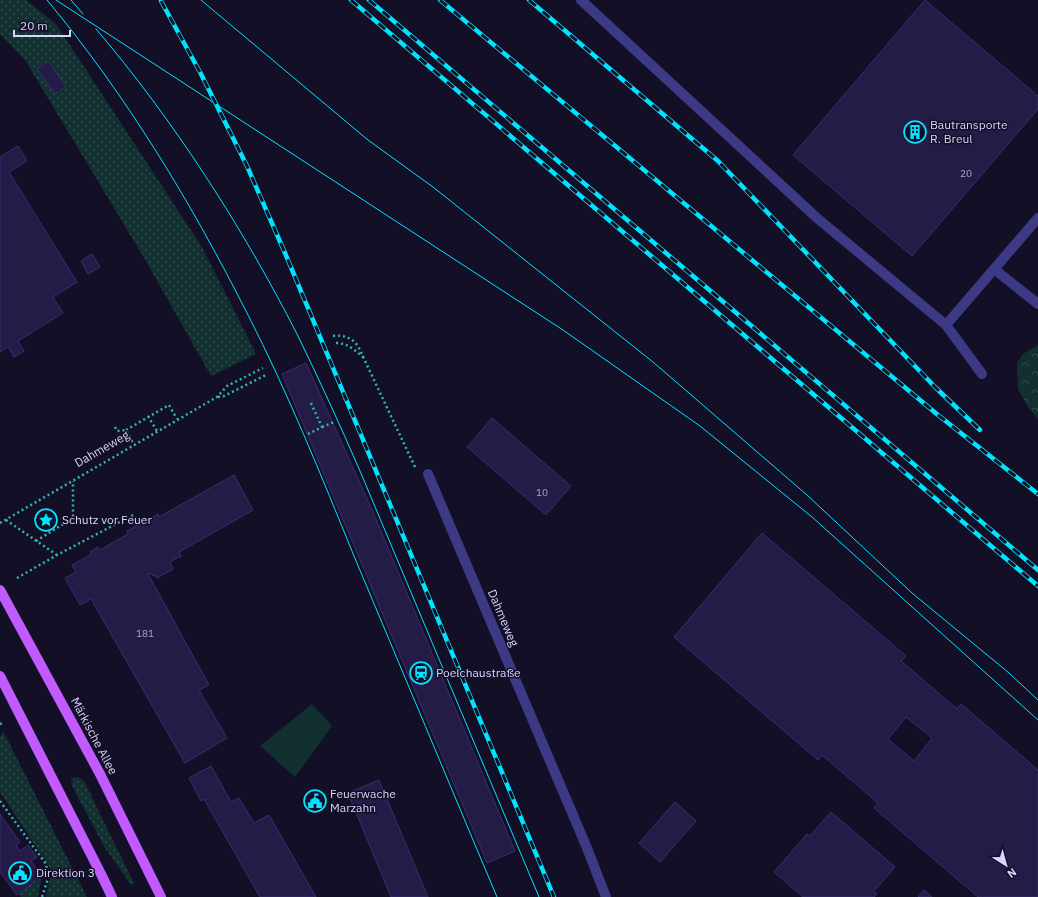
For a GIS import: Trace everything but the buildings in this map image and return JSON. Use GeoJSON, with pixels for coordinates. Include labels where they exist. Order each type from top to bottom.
{"type":"FeatureCollection","features":[{"type":"Feature","properties":{"kind":"main road","name":"Märkische Allee"},"geometry":{"type":"LineString","coordinates":[[0,590],[100,774],[161,897]]}},
{"type":"Feature","properties":{"kind":"main road"},"geometry":{"type":"LineString","coordinates":[[0,676],[112,897]]}},
{"type":"Feature","properties":{"kind":"lane"},"geometry":{"type":"LineString","coordinates":[[581,0],[817,218],[946,325],[982,374]]}},
{"type":"Feature","properties":{"kind":"lane"},"geometry":{"type":"LineString","coordinates":[[946,325],[1038,218]]}},
{"type":"Feature","properties":{"kind":"lane"},"geometry":{"type":"LineString","coordinates":[[994,269],[1038,304]]}},
{"type":"Feature","properties":{"kind":"lane","name":"Dahmeweg"},"geometry":{"type":"LineString","coordinates":[[428,474],[587,848],[606,897]]}},
{"type":"Feature","properties":{"kind":"path"},"geometry":{"type":"LineString","coordinates":[[333,336],[342,335],[351,338],[358,346],[365,358],[415,467],[428,474]]}},
{"type":"Feature","properties":{"kind":"path"},"geometry":{"type":"LineString","coordinates":[[336,343],[343,343],[350,346],[365,358]]}},
{"type":"Feature","properties":{"kind":"path","name":"Dahmeweg"},"geometry":{"type":"LineString","coordinates":[[0,523],[217,397],[227,386],[263,368]]}},
{"type":"Feature","properties":{"kind":"path","name":"Dahmeweg"},"geometry":{"type":"LineString","coordinates":[[217,397],[224,396],[266,375]]}},
{"type":"Feature","properties":{"kind":"path"},"geometry":{"type":"LineString","coordinates":[[310,401],[322,427]]}},
{"type":"Feature","properties":{"kind":"path"},"geometry":{"type":"LineString","coordinates":[[115,427],[118,432],[126,430],[169,405],[177,419]]}},
{"type":"Feature","properties":{"kind":"path"},"geometry":{"type":"LineString","coordinates":[[148,416],[157,431]]}},
{"type":"Feature","properties":{"kind":"path"},"geometry":{"type":"LineString","coordinates":[[308,434],[334,422]]}},
{"type":"Feature","properties":{"kind":"path"},"geometry":{"type":"LineString","coordinates":[[126,430],[134,445]]}},
{"type":"Feature","properties":{"kind":"path"},"geometry":{"type":"LineString","coordinates":[[36,541],[73,518],[73,480]]}},
{"type":"Feature","properties":{"kind":"path"},"geometry":{"type":"LineString","coordinates":[[17,578],[135,514]]}},
{"type":"Feature","properties":{"kind":"path"},"geometry":{"type":"LineString","coordinates":[[6,520],[57,555]]}},
{"type":"Feature","properties":{"kind":"path"},"geometry":{"type":"LineString","coordinates":[[0,801],[46,864],[48,879],[42,897]]}},
{"type":"Feature","properties":{"kind":"green space"},"geometry":{"type":"Polygon","coordinates":[[[0,0],[26,0],[56,24],[202,247],[256,354],[211,376],[147,263],[25,60],[0,34],[0,0]]]}},
{"type":"Feature","properties":{"kind":"green space"},"geometry":{"type":"Polygon","coordinates":[[[1038,345],[1038,419],[1028,407],[1018,389],[1017,363],[1023,354],[1038,345]]]}},
{"type":"Feature","properties":{"kind":"green space"},"geometry":{"type":"Polygon","coordinates":[[[312,704],[332,726],[295,777],[260,746],[312,704]]]}},
{"type":"Feature","properties":{"kind":"green space"},"geometry":{"type":"Polygon","coordinates":[[[3,731],[87,897],[46,897],[52,871],[0,792],[0,737],[3,731]]]}},
{"type":"Feature","properties":{"kind":"green space"},"geometry":{"type":"Polygon","coordinates":[[[78,777],[84,781],[134,883],[131,885],[105,848],[72,786],[71,779],[78,777]]]}},
{"type":"Feature","properties":{"kind":"green space"},"geometry":{"type":"Polygon","coordinates":[[[42,876],[38,897],[21,897],[19,894],[42,876]]]}},
{"type":"Feature","properties":{"kind":"tram line"},"geometry":{"type":"LineString","coordinates":[[47,0],[104,74],[156,152],[204,232],[263,344],[304,434],[497,897]]}},
{"type":"Feature","properties":{"kind":"tram line"},"geometry":{"type":"LineString","coordinates":[[56,0],[563,330],[700,426],[812,517],[1038,720]]}},
{"type":"Feature","properties":{"kind":"tram line"},"geometry":{"type":"LineString","coordinates":[[71,0],[83,14]]}},
{"type":"Feature","properties":{"kind":"tram line"},"geometry":{"type":"LineString","coordinates":[[201,0],[368,140],[433,187],[653,362],[807,495],[912,593],[1009,673],[1038,700]]}},
{"type":"Feature","properties":{"kind":"tram line"},"geometry":{"type":"LineString","coordinates":[[96,29],[152,100],[205,176],[254,254],[297,334],[360,471],[539,897]]}},
{"type":"Feature","properties":{"kind":"railway"},"geometry":{"type":"LineString","coordinates":[[351,0],[1038,586]]}},
{"type":"Feature","properties":{"kind":"railway"},"geometry":{"type":"LineString","coordinates":[[369,0],[1038,570]]}},
{"type":"Feature","properties":{"kind":"railway"},"geometry":{"type":"LineString","coordinates":[[440,0],[938,415],[1038,494]]}},
{"type":"Feature","properties":{"kind":"railway"},"geometry":{"type":"LineString","coordinates":[[529,0],[718,161],[936,388],[980,430]]}},
{"type":"Feature","properties":{"kind":"railway"},"geometry":{"type":"LineString","coordinates":[[161,1],[201,74],[247,166],[285,253],[554,897]]}},
{"type":"Feature","properties":{"kind":"place","name":"Bautransporte R. Breul"},"geometry":{"type":"Point","coordinates":[915,132]}},
{"type":"Feature","properties":{"kind":"place","name":"Schutz vor Feuer"},"geometry":{"type":"Point","coordinates":[46,520]}},
{"type":"Feature","properties":{"kind":"place","name":"Poelchaustraße"},"geometry":{"type":"Point","coordinates":[421,673]}},
{"type":"Feature","properties":{"kind":"place","name":"Feuerwache Marzahn"},"geometry":{"type":"Point","coordinates":[315,801]}},
{"type":"Feature","properties":{"kind":"place","name":"Direktion 3"},"geometry":{"type":"Point","coordinates":[20,873]}}]}
